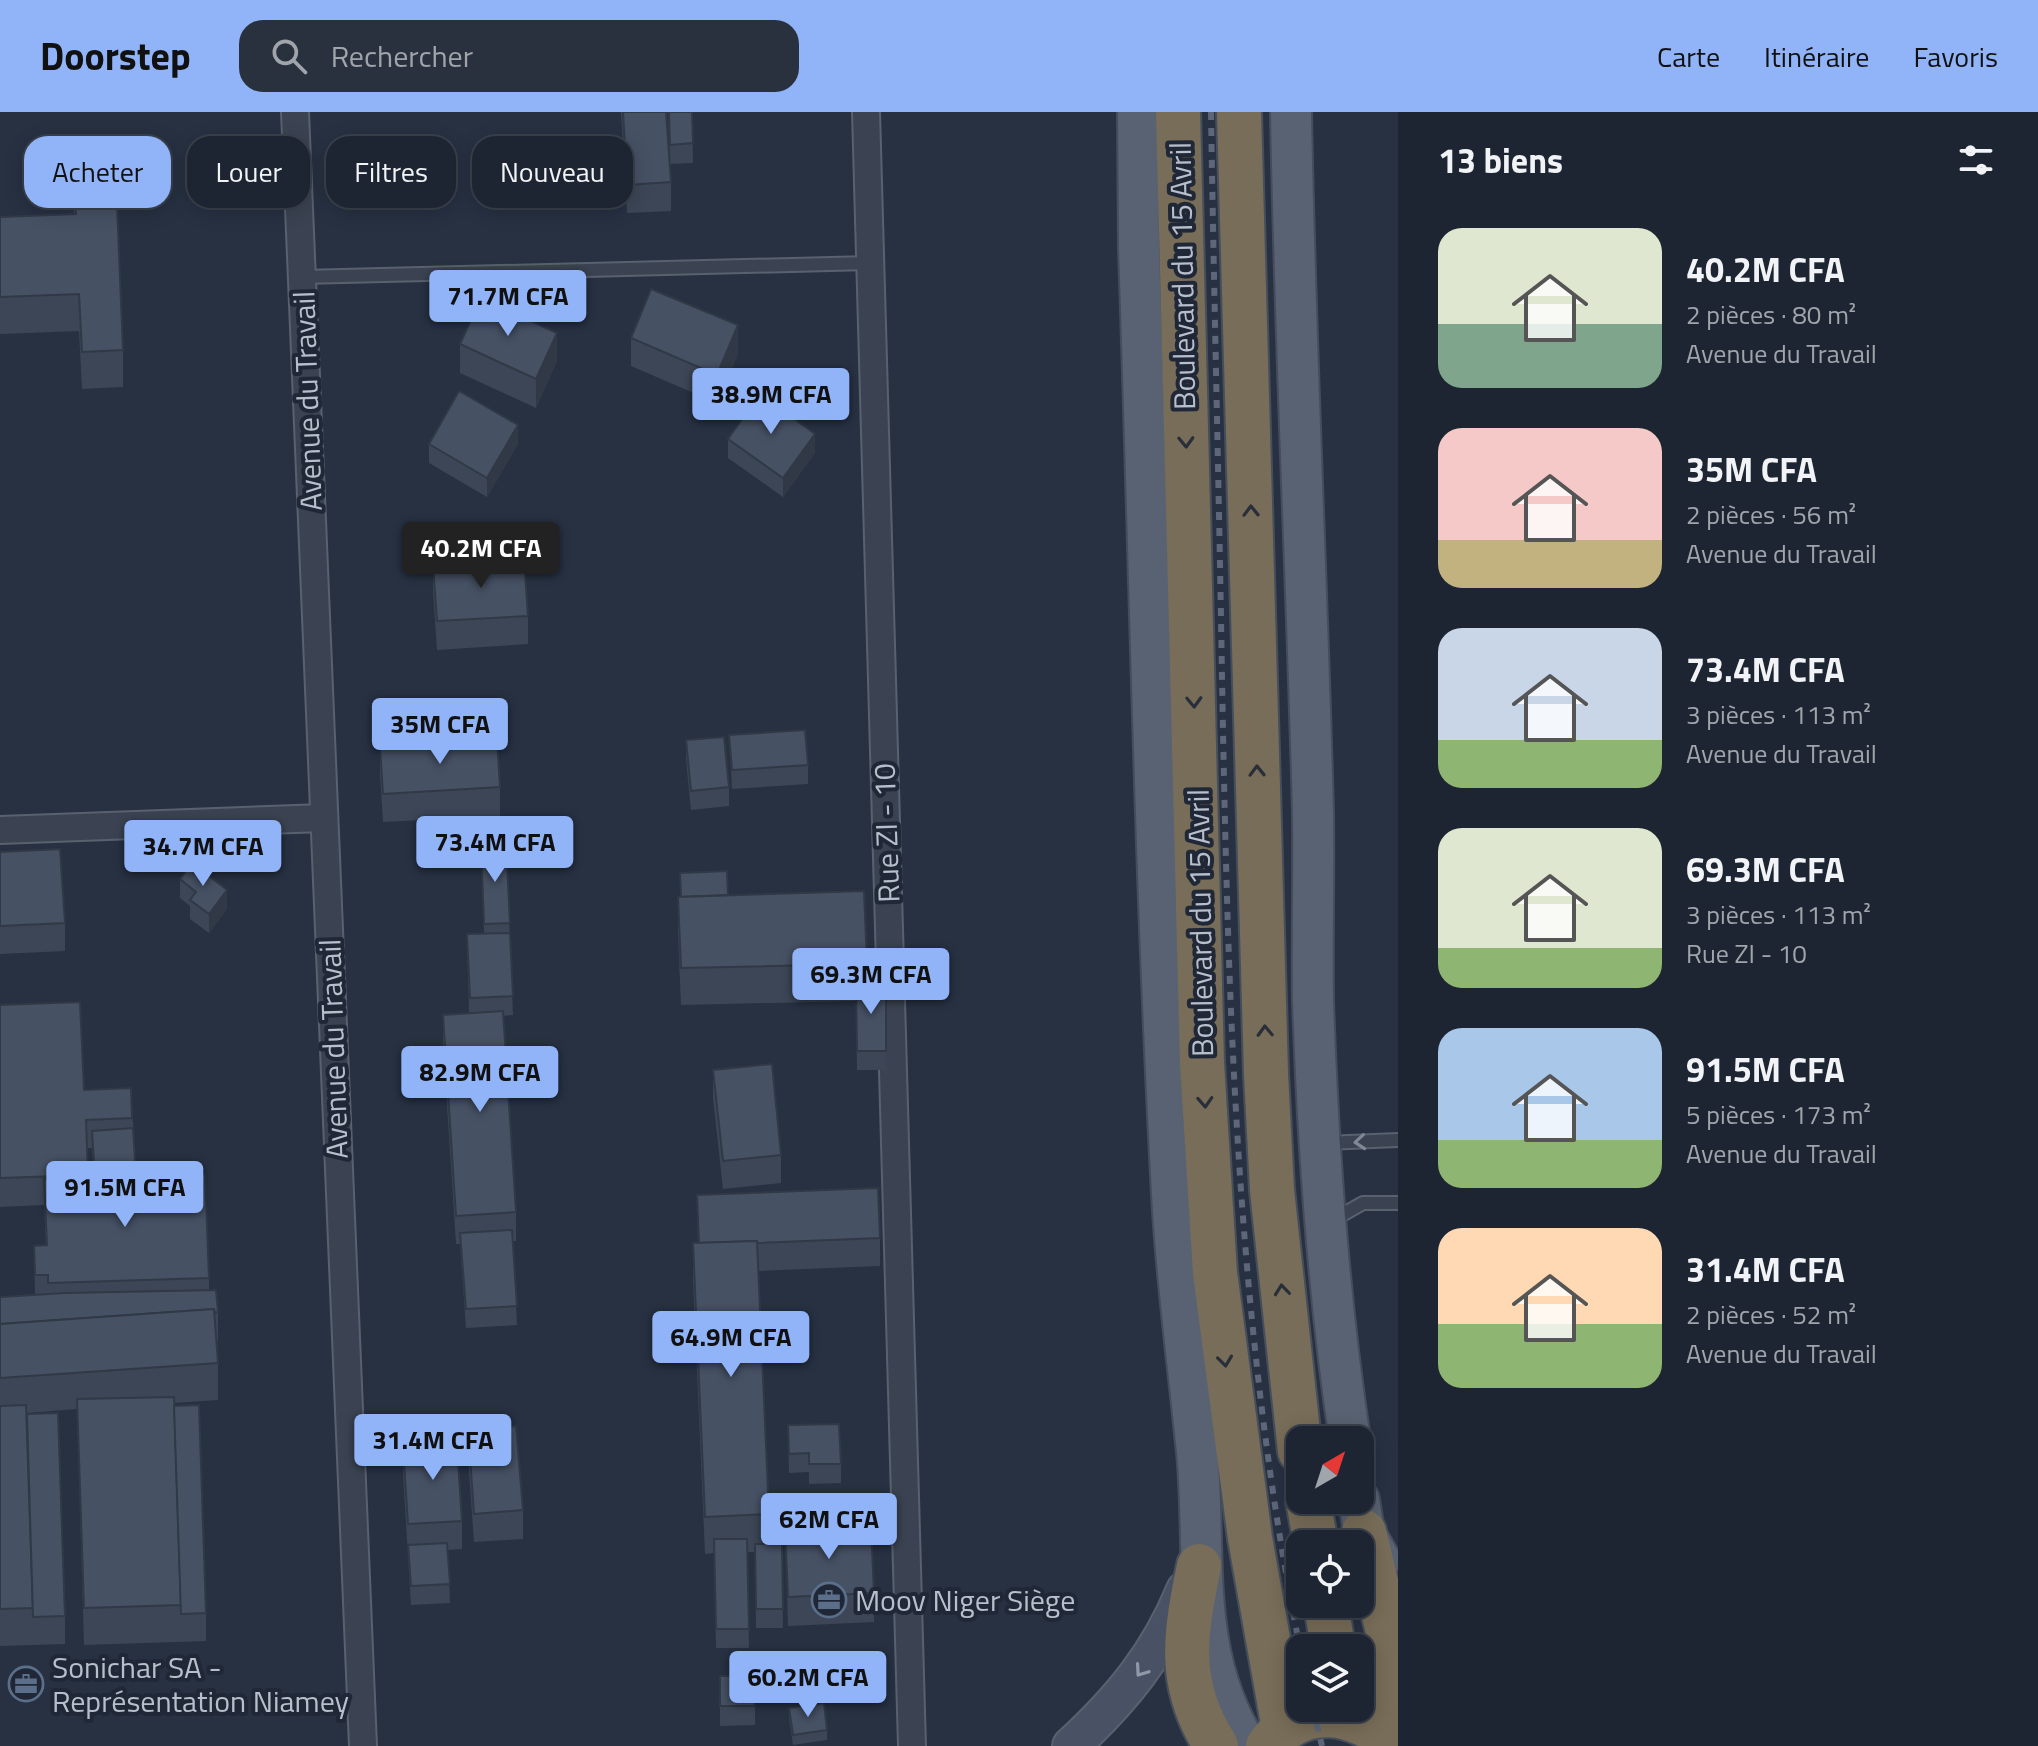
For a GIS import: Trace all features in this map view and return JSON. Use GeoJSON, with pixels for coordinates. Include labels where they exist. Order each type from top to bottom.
{"type":"FeatureCollection","features":[{"type":"Feature","properties":{"kind":"highway","name":"Boulevard du 15 Avril"},"geometry":{"type":"LineString","coordinates":[[1178,112],[1202,1063],[1215,1273],[1250,1538],[1266,1740]]}},
{"type":"Feature","properties":{"kind":"highway","name":"Boulevard du 15 Avril"},"geometry":{"type":"LineString","coordinates":[[1239,112],[1266,1074],[1272,1190],[1297,1426]]}},
{"type":"Feature","properties":{"kind":"highway"},"geometry":{"type":"LineString","coordinates":[[1266,1740],[1302,1720],[1364,1725],[1393,1691],[1395,1661],[1362,1516]]}},
{"type":"Feature","properties":{"kind":"highway"},"geometry":{"type":"LineString","coordinates":[[1200,1559],[1185,1650],[1189,1686],[1201,1722],[1216,1746]]}},
{"type":"Feature","properties":{"kind":"main road","name":"Boulevard du 15 Avril"},"geometry":{"type":"LineString","coordinates":[[1138,112],[1156,765],[1173,1214],[1200,1479],[1200,1559],[1207,1646],[1215,1678],[1234,1726],[1266,1740]]}},
{"type":"Feature","properties":{"kind":"main road"},"geometry":{"type":"LineString","coordinates":[[1291,112],[1295,342],[1313,816],[1313,1001],[1327,1224],[1339,1370],[1348,1426]]}},
{"type":"Feature","properties":{"kind":"main road"},"geometry":{"type":"LineString","coordinates":[[1362,1516],[1398,1592]]}},
{"type":"Feature","properties":{"kind":"street","name":"Avenue du Travail"},"geometry":{"type":"LineString","coordinates":[[295,112],[363,1746]]}},
{"type":"Feature","properties":{"kind":"street","name":"Rue ZI - 10"},"geometry":{"type":"LineString","coordinates":[[866,112],[912,1746]]}},
{"type":"Feature","properties":{"kind":"street"},"geometry":{"type":"LineString","coordinates":[[0,830],[323,818]]}},
{"type":"Feature","properties":{"kind":"street"},"geometry":{"type":"LineString","coordinates":[[1071,1746],[1140,1675],[1170,1626],[1200,1559]]}},
{"type":"Feature","properties":{"kind":"lane"},"geometry":{"type":"LineString","coordinates":[[302,277],[870,263]]}},
{"type":"Feature","properties":{"kind":"lane"},"geometry":{"type":"LineString","coordinates":[[1322,1143],[1398,1140]]}},
{"type":"Feature","properties":{"kind":"lane"},"geometry":{"type":"LineString","coordinates":[[1327,1224],[1363,1203],[1398,1203]]}},
{"type":"Feature","properties":{"kind":"building"},"geometry":{"type":"Polygon","coordinates":[[[623,112],[666,112],[671,182],[633,185],[633,136],[624,136],[623,112]]]}},
{"type":"Feature","properties":{"kind":"building"},"geometry":{"type":"Polygon","coordinates":[[[669,112],[692,112],[693,143],[670,145],[669,112]]]}},
{"type":"Feature","properties":{"kind":"building"},"geometry":{"type":"Polygon","coordinates":[[[76,208],[117,208],[123,350],[82,352],[79,294],[0,297],[0,217],[76,214],[76,208]]]}},
{"type":"Feature","properties":{"kind":"building"},"geometry":{"type":"Polygon","coordinates":[[[651,289],[738,325],[717,375],[631,338],[651,289]]]}},
{"type":"Feature","properties":{"kind":"building"},"geometry":{"type":"Polygon","coordinates":[[[481,298],[557,333],[536,379],[460,344],[481,298]]]}},
{"type":"Feature","properties":{"kind":"building"},"geometry":{"type":"Polygon","coordinates":[[[459,391],[518,425],[487,478],[429,444],[459,391]]]}},
{"type":"Feature","properties":{"kind":"building"},"geometry":{"type":"Polygon","coordinates":[[[760,394],[815,434],[783,478],[728,439],[760,394]]]}},
{"type":"Feature","properties":{"kind":"building"},"geometry":{"type":"Polygon","coordinates":[[[524,558],[528,616],[437,621],[433,564],[524,558]]]}},
{"type":"Feature","properties":{"kind":"building"},"geometry":{"type":"Polygon","coordinates":[[[805,730],[808,765],[732,770],[729,735],[805,730]]]}},
{"type":"Feature","properties":{"kind":"building"},"geometry":{"type":"Polygon","coordinates":[[[724,737],[729,787],[691,791],[686,740],[724,737]]]}},
{"type":"Feature","properties":{"kind":"building"},"geometry":{"type":"Polygon","coordinates":[[[497,739],[500,787],[383,794],[380,746],[497,739]]]}},
{"type":"Feature","properties":{"kind":"building"},"geometry":{"type":"Polygon","coordinates":[[[506,844],[510,923],[484,924],[481,845],[506,844]]]}},
{"type":"Feature","properties":{"kind":"building"},"geometry":{"type":"Polygon","coordinates":[[[60,849],[65,923],[0,926],[0,852],[60,849]]]}},
{"type":"Feature","properties":{"kind":"building"},"geometry":{"type":"Polygon","coordinates":[[[192,863],[227,890],[209,914],[190,900],[196,892],[180,879],[192,863]]]}},
{"type":"Feature","properties":{"kind":"building"},"geometry":{"type":"Polygon","coordinates":[[[727,871],[728,895],[681,897],[680,873],[727,871]]]}},
{"type":"Feature","properties":{"kind":"building"},"geometry":{"type":"Polygon","coordinates":[[[864,891],[867,964],[681,968],[678,897],[864,891]]]}},
{"type":"Feature","properties":{"kind":"building"},"geometry":{"type":"Polygon","coordinates":[[[510,933],[513,996],[470,998],[467,934],[510,933]]]}},
{"type":"Feature","properties":{"kind":"building"},"geometry":{"type":"Polygon","coordinates":[[[856,981],[886,981],[886,1051],[857,1051],[856,981]]]}},
{"type":"Feature","properties":{"kind":"building"},"geometry":{"type":"Polygon","coordinates":[[[80,1002],[84,1090],[131,1088],[132,1118],[86,1120],[88,1175],[0,1178],[0,1005],[80,1002]]]}},
{"type":"Feature","properties":{"kind":"building"},"geometry":{"type":"Polygon","coordinates":[[[503,1011],[516,1212],[456,1216],[443,1015],[503,1011]]]}},
{"type":"Feature","properties":{"kind":"building"},"geometry":{"type":"Polygon","coordinates":[[[772,1064],[781,1155],[723,1161],[713,1070],[772,1064]]]}},
{"type":"Feature","properties":{"kind":"building"},"geometry":{"type":"Polygon","coordinates":[[[133,1128],[136,1176],[95,1178],[92,1131],[133,1128]]]}},
{"type":"Feature","properties":{"kind":"building"},"geometry":{"type":"Polygon","coordinates":[[[205,1174],[209,1278],[48,1283],[48,1275],[35,1275],[34,1246],[47,1245],[44,1179],[205,1174]]]}},
{"type":"Feature","properties":{"kind":"building"},"geometry":{"type":"Polygon","coordinates":[[[878,1188],[880,1238],[699,1243],[697,1195],[878,1188]]]}},
{"type":"Feature","properties":{"kind":"building"},"geometry":{"type":"Polygon","coordinates":[[[512,1230],[517,1306],[466,1309],[460,1233],[512,1230]]]}},
{"type":"Feature","properties":{"kind":"building"},"geometry":{"type":"Polygon","coordinates":[[[757,1241],[769,1514],[705,1517],[693,1243],[757,1241]]]}},
{"type":"Feature","properties":{"kind":"building"},"geometry":{"type":"Polygon","coordinates":[[[216,1290],[218,1312],[215,1313],[214,1309],[0,1324],[0,1297],[216,1290]]]}},
{"type":"Feature","properties":{"kind":"building"},"geometry":{"type":"Polygon","coordinates":[[[214,1309],[218,1363],[0,1378],[0,1324],[214,1309]]]}},
{"type":"Feature","properties":{"kind":"building"},"geometry":{"type":"Polygon","coordinates":[[[174,1397],[181,1605],[84,1608],[77,1399],[174,1397]]]}},
{"type":"Feature","properties":{"kind":"building"},"geometry":{"type":"Polygon","coordinates":[[[26,1405],[33,1608],[0,1609],[0,1406],[26,1405]]]}},
{"type":"Feature","properties":{"kind":"building"},"geometry":{"type":"Polygon","coordinates":[[[199,1405],[206,1613],[181,1614],[174,1406],[199,1405]]]}},
{"type":"Feature","properties":{"kind":"building"},"geometry":{"type":"Polygon","coordinates":[[[58,1413],[65,1616],[33,1617],[27,1414],[58,1413]]]}},
{"type":"Feature","properties":{"kind":"building"},"geometry":{"type":"Polygon","coordinates":[[[839,1424],[841,1464],[809,1464],[809,1453],[789,1454],[788,1425],[839,1424]]]}},
{"type":"Feature","properties":{"kind":"building"},"geometry":{"type":"Polygon","coordinates":[[[516,1426],[523,1510],[474,1514],[468,1429],[516,1426]]]}},
{"type":"Feature","properties":{"kind":"building"},"geometry":{"type":"Polygon","coordinates":[[[456,1431],[462,1521],[408,1524],[403,1446],[445,1444],[444,1432],[456,1431]]]}},
{"type":"Feature","properties":{"kind":"building"},"geometry":{"type":"Polygon","coordinates":[[[871,1526],[874,1593],[788,1597],[785,1529],[871,1526]]]}},
{"type":"Feature","properties":{"kind":"building"},"geometry":{"type":"Polygon","coordinates":[[[714,1539],[747,1539],[749,1629],[716,1629],[714,1539]]]}},
{"type":"Feature","properties":{"kind":"building"},"geometry":{"type":"Polygon","coordinates":[[[447,1543],[450,1584],[411,1586],[408,1545],[447,1543]]]}},
{"type":"Feature","properties":{"kind":"building"},"geometry":{"type":"Polygon","coordinates":[[[755,1544],[782,1544],[783,1609],[756,1609],[755,1544]]]}},
{"type":"Feature","properties":{"kind":"building"},"geometry":{"type":"Polygon","coordinates":[[[720,1676],[755,1676],[755,1706],[720,1706],[720,1676]]]}},
{"type":"Feature","properties":{"kind":"building"},"geometry":{"type":"Polygon","coordinates":[[[824,1703],[827,1730],[793,1735],[789,1708],[824,1703]]]}},
{"type":"Feature","properties":{"kind":"railway"},"geometry":{"type":"LineString","coordinates":[[1211,112],[1224,799],[1232,1043],[1239,1165],[1262,1407],[1298,1634]]}},
{"type":"Feature","properties":{"kind":"railway"},"geometry":{"type":"LineString","coordinates":[[1316,1722],[1322,1746]]}},
{"type":"Feature","properties":{"kind":"place","name":"Moov Niger Siège"},"geometry":{"type":"Point","coordinates":[829,1600]}},
{"type":"Feature","properties":{"kind":"place","name":"Sonichar SA - Représentation Niamey"},"geometry":{"type":"Point","coordinates":[26,1684]}}]}
